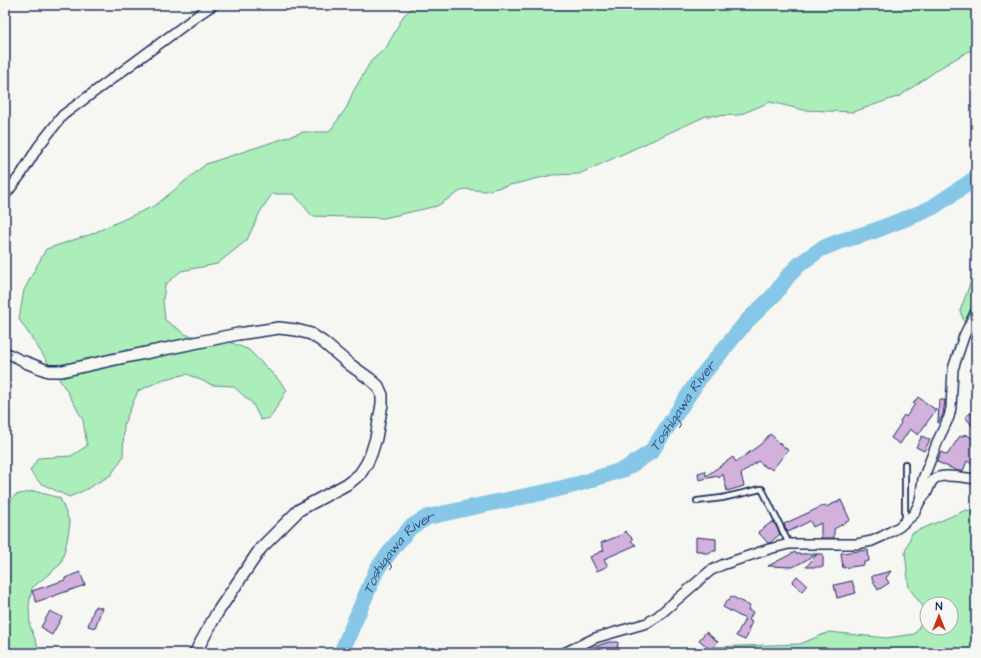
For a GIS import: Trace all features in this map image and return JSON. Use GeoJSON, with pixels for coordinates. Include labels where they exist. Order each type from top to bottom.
{"type":"FeatureCollection","features":[{"type":"Feature","properties":{"kind":"street"},"geometry":{"type":"LineString","coordinates":[[5,195],[22,173],[38,147],[63,115],[213,5]]}},
{"type":"Feature","properties":{"kind":"street"},"geometry":{"type":"LineString","coordinates":[[920,501],[923,480],[939,438],[949,417],[951,408],[952,369],[964,336],[976,311]]}},
{"type":"Feature","properties":{"kind":"street"},"geometry":{"type":"LineString","coordinates":[[5,352],[24,362],[48,371],[62,372],[231,335],[279,328],[311,334],[378,386],[382,395],[382,404],[376,438],[371,454],[360,474],[349,483],[299,510],[261,548],[217,613],[195,653]]}},
{"type":"Feature","properties":{"kind":"street"},"geometry":{"type":"LineString","coordinates":[[564,653],[595,638],[647,623],[658,616],[710,571],[722,565],[769,549],[789,544],[857,544],[872,541],[899,527],[914,514],[920,501],[926,494],[934,479],[944,476],[976,479]]}},
{"type":"Feature","properties":{"kind":"lane"},"geometry":{"type":"LineString","coordinates":[[905,464],[906,522]]}},
{"type":"Feature","properties":{"kind":"lane"},"geometry":{"type":"LineString","coordinates":[[697,501],[722,498],[761,488],[789,544]]}},
{"type":"Feature","properties":{"kind":"green space"},"geometry":{"type":"Polygon","coordinates":[[[415,5],[976,5],[976,47],[943,66],[900,96],[853,112],[804,110],[770,102],[739,115],[706,116],[579,174],[552,175],[485,191],[464,189],[437,206],[384,218],[312,216],[294,194],[272,194],[260,212],[247,240],[217,264],[181,271],[165,285],[163,300],[165,320],[187,335],[230,342],[249,350],[277,378],[287,390],[270,418],[261,420],[252,403],[233,386],[212,385],[187,374],[164,379],[138,391],[124,424],[123,457],[111,475],[69,497],[40,483],[30,471],[38,458],[71,456],[87,446],[83,420],[67,391],[19,319],[24,290],[46,249],[89,235],[156,205],[206,164],[303,132],[329,132],[347,107],[353,92],[371,61],[386,48],[404,15],[415,5]]]}},
{"type":"Feature","properties":{"kind":"green space"},"geometry":{"type":"Polygon","coordinates":[[[976,267],[976,352],[960,311],[976,267]]]}},
{"type":"Feature","properties":{"kind":"green space"},"geometry":{"type":"Polygon","coordinates":[[[34,491],[60,498],[70,523],[67,541],[61,564],[32,588],[29,605],[30,626],[40,652],[42,653],[5,653],[5,511],[15,495],[34,491]]]}},
{"type":"Feature","properties":{"kind":"green space"},"geometry":{"type":"Polygon","coordinates":[[[966,510],[976,512],[976,653],[705,653],[712,647],[800,644],[829,632],[886,638],[915,634],[919,627],[919,636],[959,636],[959,596],[919,596],[919,601],[909,588],[905,552],[912,533],[966,510]]]}},
{"type":"Feature","properties":{"kind":"building"},"geometry":{"type":"Polygon","coordinates":[[[918,397],[936,410],[918,435],[910,429],[900,444],[891,438],[901,423],[900,421],[904,415],[906,417],[918,397]]]}},
{"type":"Feature","properties":{"kind":"building"},"geometry":{"type":"Polygon","coordinates":[[[939,400],[945,400],[943,415],[938,423],[939,400]]]}},
{"type":"Feature","properties":{"kind":"building"},"geometry":{"type":"Polygon","coordinates":[[[971,413],[976,419],[976,430],[965,417],[971,413]]]}},
{"type":"Feature","properties":{"kind":"building"},"geometry":{"type":"Polygon","coordinates":[[[770,434],[788,450],[772,470],[758,461],[741,474],[744,486],[727,491],[723,474],[719,478],[718,476],[699,480],[698,473],[705,471],[706,476],[733,457],[736,462],[761,444],[770,434]]]}},
{"type":"Feature","properties":{"kind":"building"},"geometry":{"type":"Polygon","coordinates":[[[964,434],[965,436],[966,434],[976,441],[976,467],[967,461],[963,471],[958,471],[937,462],[941,452],[947,455],[960,436],[962,437],[964,434]]]}},
{"type":"Feature","properties":{"kind":"building"},"geometry":{"type":"Polygon","coordinates":[[[922,436],[930,440],[924,451],[916,447],[922,436]]]}},
{"type":"Feature","properties":{"kind":"building"},"geometry":{"type":"Polygon","coordinates":[[[841,500],[850,520],[834,529],[834,538],[821,538],[821,523],[813,527],[810,521],[788,532],[786,529],[784,524],[825,505],[826,507],[841,500]]]}},
{"type":"Feature","properties":{"kind":"building"},"geometry":{"type":"Polygon","coordinates":[[[774,522],[780,534],[768,543],[758,532],[774,522]]]}},
{"type":"Feature","properties":{"kind":"building"},"geometry":{"type":"Polygon","coordinates":[[[625,531],[633,539],[631,541],[636,545],[604,559],[608,566],[597,571],[590,557],[604,550],[601,543],[621,535],[625,531]]]}},
{"type":"Feature","properties":{"kind":"building"},"geometry":{"type":"Polygon","coordinates":[[[696,537],[716,539],[716,551],[711,551],[711,553],[703,553],[703,551],[696,551],[696,537]]]}},
{"type":"Feature","properties":{"kind":"building"},"geometry":{"type":"Polygon","coordinates":[[[868,550],[869,561],[864,562],[864,565],[843,568],[841,553],[868,550]]]}},
{"type":"Feature","properties":{"kind":"building"},"geometry":{"type":"Polygon","coordinates":[[[795,552],[796,554],[817,554],[793,567],[768,566],[795,552]]]}},
{"type":"Feature","properties":{"kind":"building"},"geometry":{"type":"Polygon","coordinates":[[[817,554],[823,554],[823,567],[806,567],[817,554]]]}},
{"type":"Feature","properties":{"kind":"building"},"geometry":{"type":"Polygon","coordinates":[[[891,571],[886,578],[889,583],[878,590],[872,576],[891,571]]]}},
{"type":"Feature","properties":{"kind":"building"},"geometry":{"type":"Polygon","coordinates":[[[80,572],[85,585],[36,602],[32,591],[65,580],[65,578],[80,572]]]}},
{"type":"Feature","properties":{"kind":"building"},"geometry":{"type":"Polygon","coordinates":[[[797,576],[807,585],[802,591],[792,582],[797,576]]]}},
{"type":"Feature","properties":{"kind":"building"},"geometry":{"type":"Polygon","coordinates":[[[852,581],[856,593],[837,598],[834,585],[852,581]]]}},
{"type":"Feature","properties":{"kind":"building"},"geometry":{"type":"Polygon","coordinates":[[[731,596],[750,606],[748,610],[753,612],[749,620],[752,622],[748,630],[750,631],[745,640],[736,636],[745,619],[723,607],[727,600],[729,601],[731,596]]]}},
{"type":"Feature","properties":{"kind":"building"},"geometry":{"type":"Polygon","coordinates":[[[95,606],[102,608],[95,628],[88,626],[95,606]]]}},
{"type":"Feature","properties":{"kind":"building"},"geometry":{"type":"Polygon","coordinates":[[[50,611],[62,617],[52,635],[41,627],[50,611]]]}},
{"type":"Feature","properties":{"kind":"building"},"geometry":{"type":"Polygon","coordinates":[[[706,632],[718,642],[711,650],[699,640],[706,632]]]}},
{"type":"Feature","properties":{"kind":"building"},"geometry":{"type":"Polygon","coordinates":[[[609,642],[618,642],[617,653],[580,653],[581,651],[609,642]]]}},
{"type":"Feature","properties":{"kind":"waterway","name":"Toshigawa River"},"geometry":{"type":"LineString","coordinates":[[341,653],[377,569],[411,527],[428,517],[546,492],[578,484],[625,469],[651,452],[699,379],[747,321],[775,294],[788,276],[801,263],[821,249],[874,231],[933,207],[976,178]]}}]}
